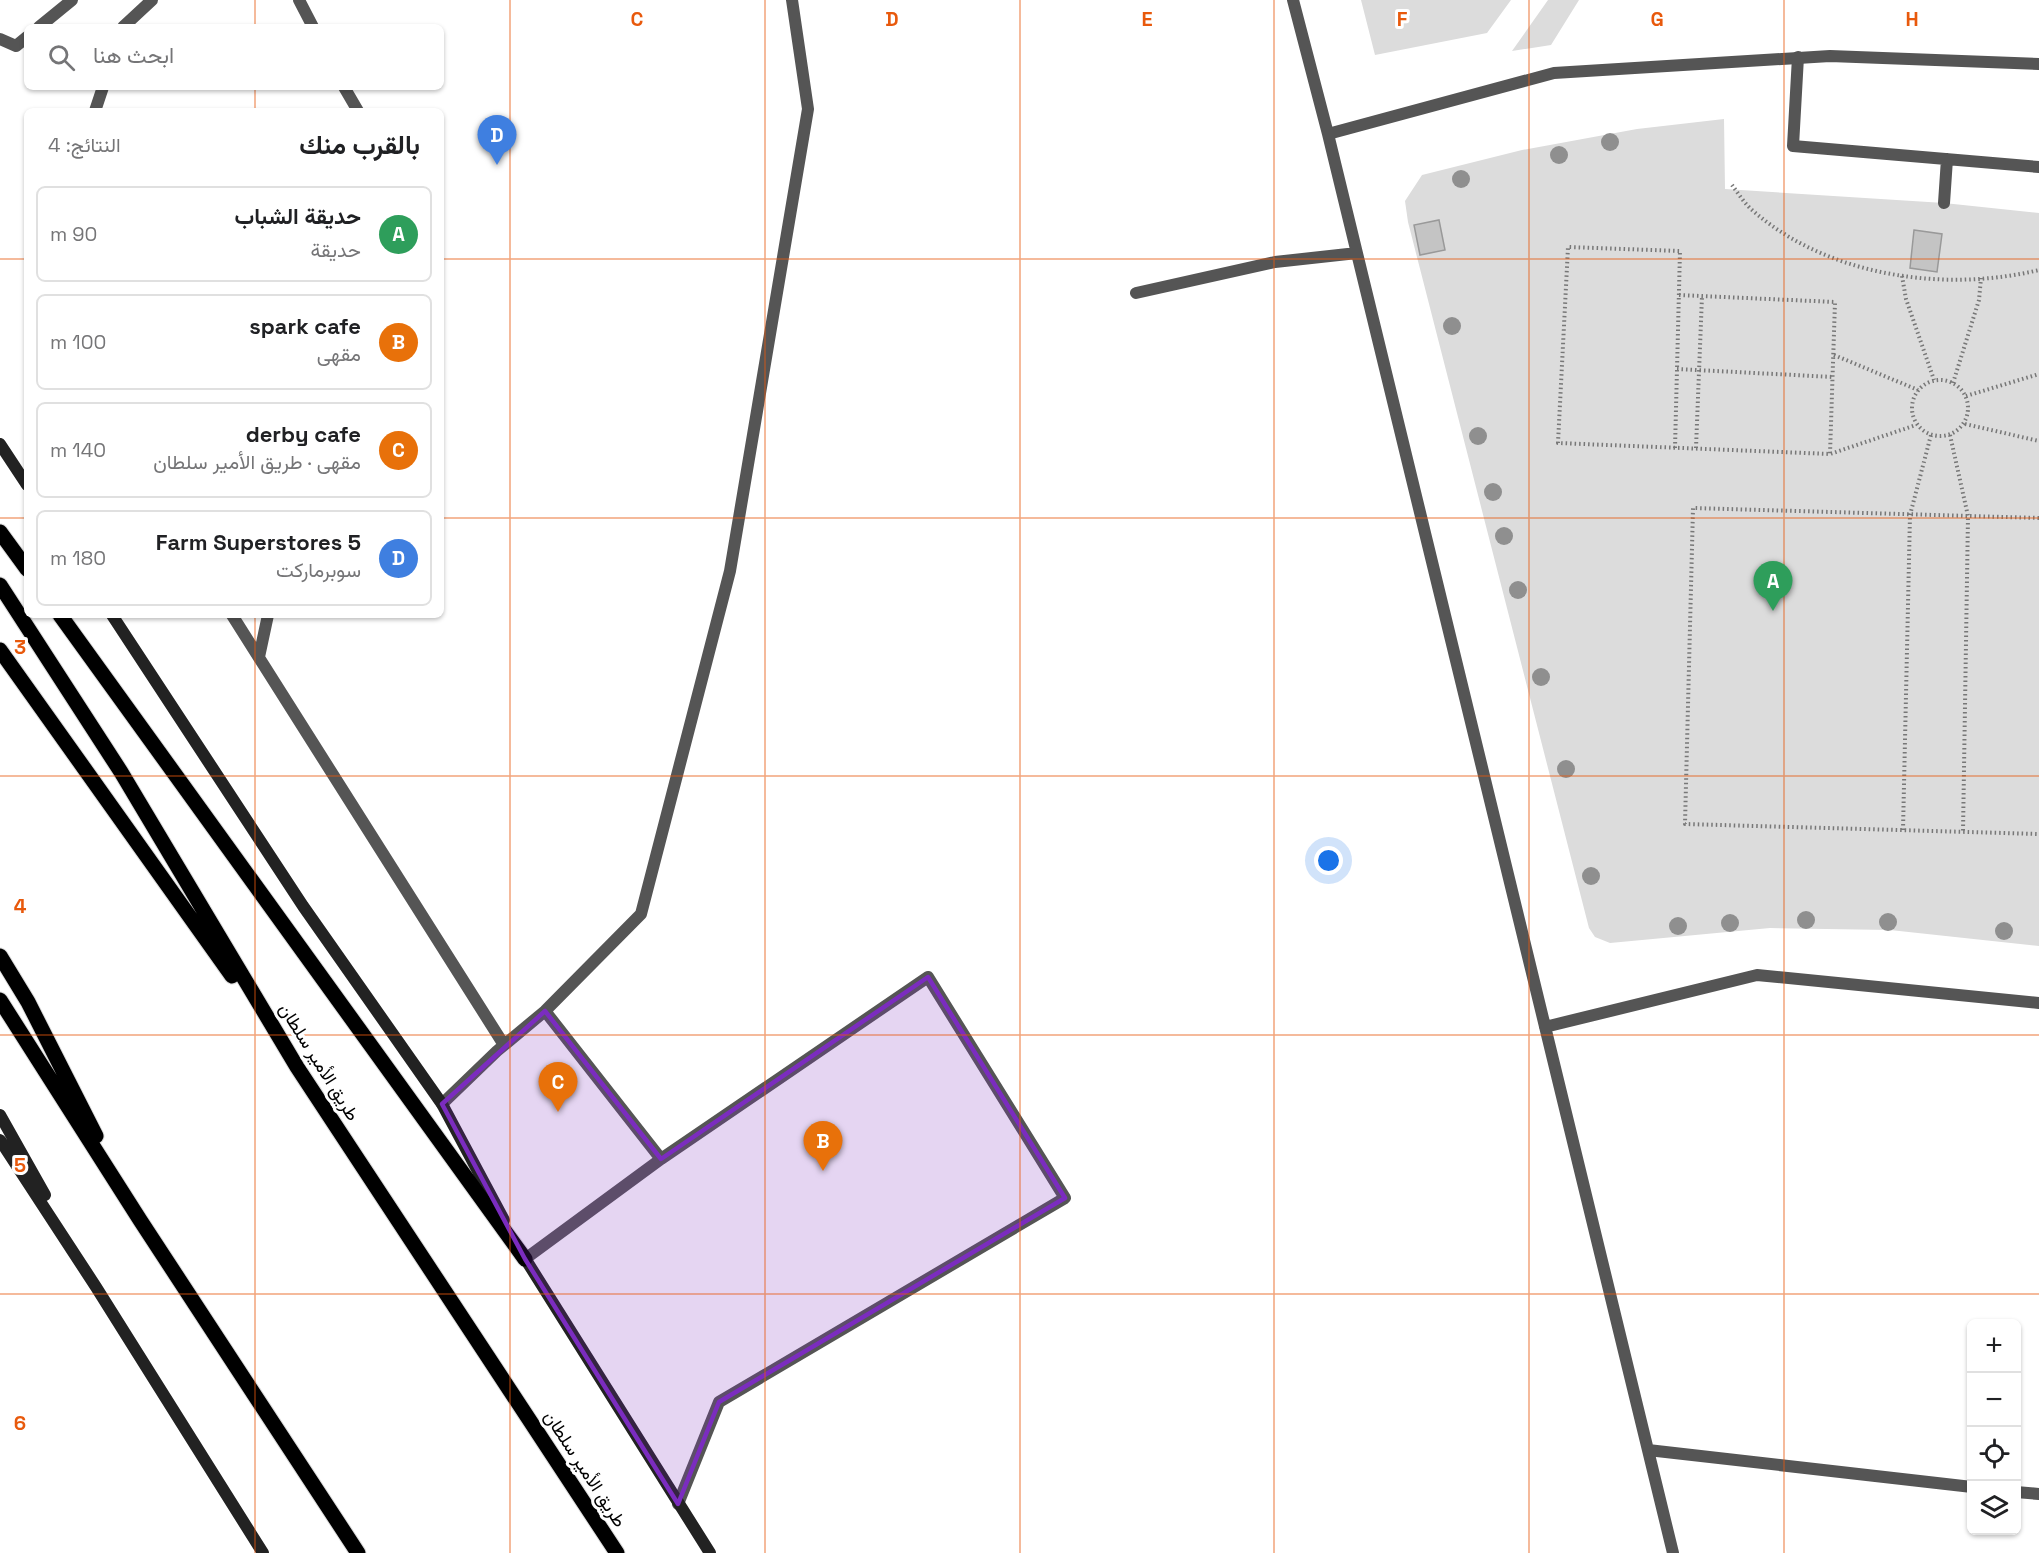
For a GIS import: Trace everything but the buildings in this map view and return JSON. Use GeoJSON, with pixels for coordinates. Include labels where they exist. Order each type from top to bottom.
{"type":"FeatureCollection","features":[{"type":"Feature","properties":{"kind":"main road"},"geometry":{"type":"LineString","coordinates":[[0,444],[24,480]]}},
{"type":"Feature","properties":{"kind":"main road"},"geometry":{"type":"LineString","coordinates":[[0,532],[24,565]]}},
{"type":"Feature","properties":{"kind":"main road","name":"طريق الأمير سلطان"},"geometry":{"type":"LineString","coordinates":[[0,585],[121,772],[297,1066],[617,1553]]}},
{"type":"Feature","properties":{"kind":"main road"},"geometry":{"type":"LineString","coordinates":[[62,618],[525,1259]]}},
{"type":"Feature","properties":{"kind":"main road"},"geometry":{"type":"LineString","coordinates":[[114,618],[303,906],[442,1104],[525,1259],[710,1553]]}},
{"type":"Feature","properties":{"kind":"main road"},"geometry":{"type":"LineString","coordinates":[[0,650],[297,1066]]}},
{"type":"Feature","properties":{"kind":"main road"},"geometry":{"type":"LineString","coordinates":[[0,956],[28,1002],[140,1220]]}},
{"type":"Feature","properties":{"kind":"main road"},"geometry":{"type":"LineString","coordinates":[[0,1000],[140,1220],[358,1553]]}},
{"type":"Feature","properties":{"kind":"main road"},"geometry":{"type":"LineString","coordinates":[[0,1115],[96,1287]]}},
{"type":"Feature","properties":{"kind":"main road"},"geometry":{"type":"LineString","coordinates":[[0,1140],[96,1287],[262,1553]]}},
{"type":"Feature","properties":{"kind":"street"},"geometry":{"type":"LineString","coordinates":[[43,24],[72,0]]}},
{"type":"Feature","properties":{"kind":"street"},"geometry":{"type":"LineString","coordinates":[[126,24],[152,0]]}},
{"type":"Feature","properties":{"kind":"street"},"geometry":{"type":"LineString","coordinates":[[298,0],[311,24]]}},
{"type":"Feature","properties":{"kind":"street"},"geometry":{"type":"LineString","coordinates":[[442,1104],[504,1045],[545,1011],[641,914],[730,571],[808,110],[792,0]]}},
{"type":"Feature","properties":{"kind":"street"},"geometry":{"type":"LineString","coordinates":[[1293,0],[1357,253],[1673,1553]]}},
{"type":"Feature","properties":{"kind":"street"},"geometry":{"type":"LineString","coordinates":[[0,39],[16,46],[24,39]]}},
{"type":"Feature","properties":{"kind":"street"},"geometry":{"type":"LineString","coordinates":[[1328,135],[1554,72],[1830,56],[2039,64]]}},
{"type":"Feature","properties":{"kind":"street"},"geometry":{"type":"LineString","coordinates":[[1798,57],[1793,146],[2039,167]]}},
{"type":"Feature","properties":{"kind":"street"},"geometry":{"type":"LineString","coordinates":[[96,108],[102,90]]}},
{"type":"Feature","properties":{"kind":"street"},"geometry":{"type":"LineString","coordinates":[[346,90],[356,108]]}},
{"type":"Feature","properties":{"kind":"street"},"geometry":{"type":"LineString","coordinates":[[1944,203],[1947,159]]}},
{"type":"Feature","properties":{"kind":"street"},"geometry":{"type":"LineString","coordinates":[[1136,293],[1275,262],[1357,253]]}},
{"type":"Feature","properties":{"kind":"street"},"geometry":{"type":"LineString","coordinates":[[234,618],[504,1045]]}},
{"type":"Feature","properties":{"kind":"street"},"geometry":{"type":"LineString","coordinates":[[259,657],[267,618]]}},
{"type":"Feature","properties":{"kind":"street"},"geometry":{"type":"LineString","coordinates":[[1545,1027],[1757,975],[2039,1002]]}},
{"type":"Feature","properties":{"kind":"street"},"geometry":{"type":"LineString","coordinates":[[525,1259],[661,1159],[928,977],[1065,1198],[719,1402],[678,1504]]}},
{"type":"Feature","properties":{"kind":"street"},"geometry":{"type":"LineString","coordinates":[[545,1011],[661,1159]]}},
{"type":"Feature","properties":{"kind":"street"},"geometry":{"type":"LineString","coordinates":[[1648,1450],[1967,1486]]}},
{"type":"Feature","properties":{"kind":"street"},"geometry":{"type":"LineString","coordinates":[[2021,1492],[2039,1494]]}},
{"type":"Feature","properties":{"kind":"path"},"geometry":{"type":"LineString","coordinates":[[1731,185],[1749,208],[1779,232],[1832,259],[1889,274],[1940,280],[1981,278],[2039,270]]}},
{"type":"Feature","properties":{"kind":"path"},"geometry":{"type":"LineString","coordinates":[[1675,447],[1680,251],[1568,247],[1558,443],[1830,454],[1916,425]]}},
{"type":"Feature","properties":{"kind":"path"},"geometry":{"type":"LineString","coordinates":[[1902,276],[1906,299],[1934,380]]}},
{"type":"Feature","properties":{"kind":"path"},"geometry":{"type":"LineString","coordinates":[[1953,383],[1979,300],[1981,278]]}},
{"type":"Feature","properties":{"kind":"path"},"geometry":{"type":"LineString","coordinates":[[1679,295],[1835,302],[1830,454]]}},
{"type":"Feature","properties":{"kind":"path"},"geometry":{"type":"LineString","coordinates":[[1696,448],[1702,296]]}},
{"type":"Feature","properties":{"kind":"path"},"geometry":{"type":"LineString","coordinates":[[1834,356],[1918,390]]}},
{"type":"Feature","properties":{"kind":"path"},"geometry":{"type":"LineString","coordinates":[[1677,369],[1833,377]]}},
{"type":"Feature","properties":{"kind":"path"},"geometry":{"type":"LineString","coordinates":[[1966,396],[2039,374]]}},
{"type":"Feature","properties":{"kind":"path"},"geometry":{"type":"LineString","coordinates":[[1934,380],[1953,383],[1966,396],[1969,405],[1965,423],[1958,431],[1940,437],[1931,435],[1916,425],[1912,407],[1913,398],[1918,390],[1934,380]]}},
{"type":"Feature","properties":{"kind":"path"},"geometry":{"type":"LineString","coordinates":[[1965,423],[2039,441]]}},
{"type":"Feature","properties":{"kind":"path"},"geometry":{"type":"LineString","coordinates":[[1903,830],[1910,515],[1931,435]]}},
{"type":"Feature","properties":{"kind":"path"},"geometry":{"type":"LineString","coordinates":[[1950,435],[1968,516],[1963,832]]}},
{"type":"Feature","properties":{"kind":"path"},"geometry":{"type":"LineString","coordinates":[[2039,518],[1693,508],[1685,824],[2039,834]]}},
{"type":"Feature","properties":{"kind":"highlighted area"},"geometry":{"type":"Polygon","coordinates":[[[928,977],[1065,1198],[719,1402],[678,1504],[525,1259],[442,1104],[545,1011],[661,1159],[928,977]]]}},
{"type":"Feature","properties":{"kind":"shaded area"},"geometry":{"type":"Polygon","coordinates":[[[1361,0],[1511,0],[1487,33],[1375,55],[1361,0]]]}},
{"type":"Feature","properties":{"kind":"shaded area"},"geometry":{"type":"Polygon","coordinates":[[[1548,0],[1579,0],[1551,45],[1512,51],[1548,0]]]}},
{"type":"Feature","properties":{"kind":"shaded area"},"geometry":{"type":"Polygon","coordinates":[[[1724,119],[1725,189],[1944,203],[2039,213],[2039,946],[1890,930],[1770,928],[1610,943],[1595,937],[1589,928],[1408,222],[1405,201],[1422,175],[1522,150],[1637,129],[1724,119]]]}},
{"type":"Feature","properties":{"kind":"place","name":"Farm Superstores 5"},"geometry":{"type":"Point","coordinates":[497,165]}},
{"type":"Feature","properties":{"kind":"place","name":"حديقة الشباب"},"geometry":{"type":"Point","coordinates":[1773,611]}},
{"type":"Feature","properties":{"kind":"place","name":"derby cafe"},"geometry":{"type":"Point","coordinates":[558,1112]}},
{"type":"Feature","properties":{"kind":"place","name":"spark cafe"},"geometry":{"type":"Point","coordinates":[823,1171]}}]}
